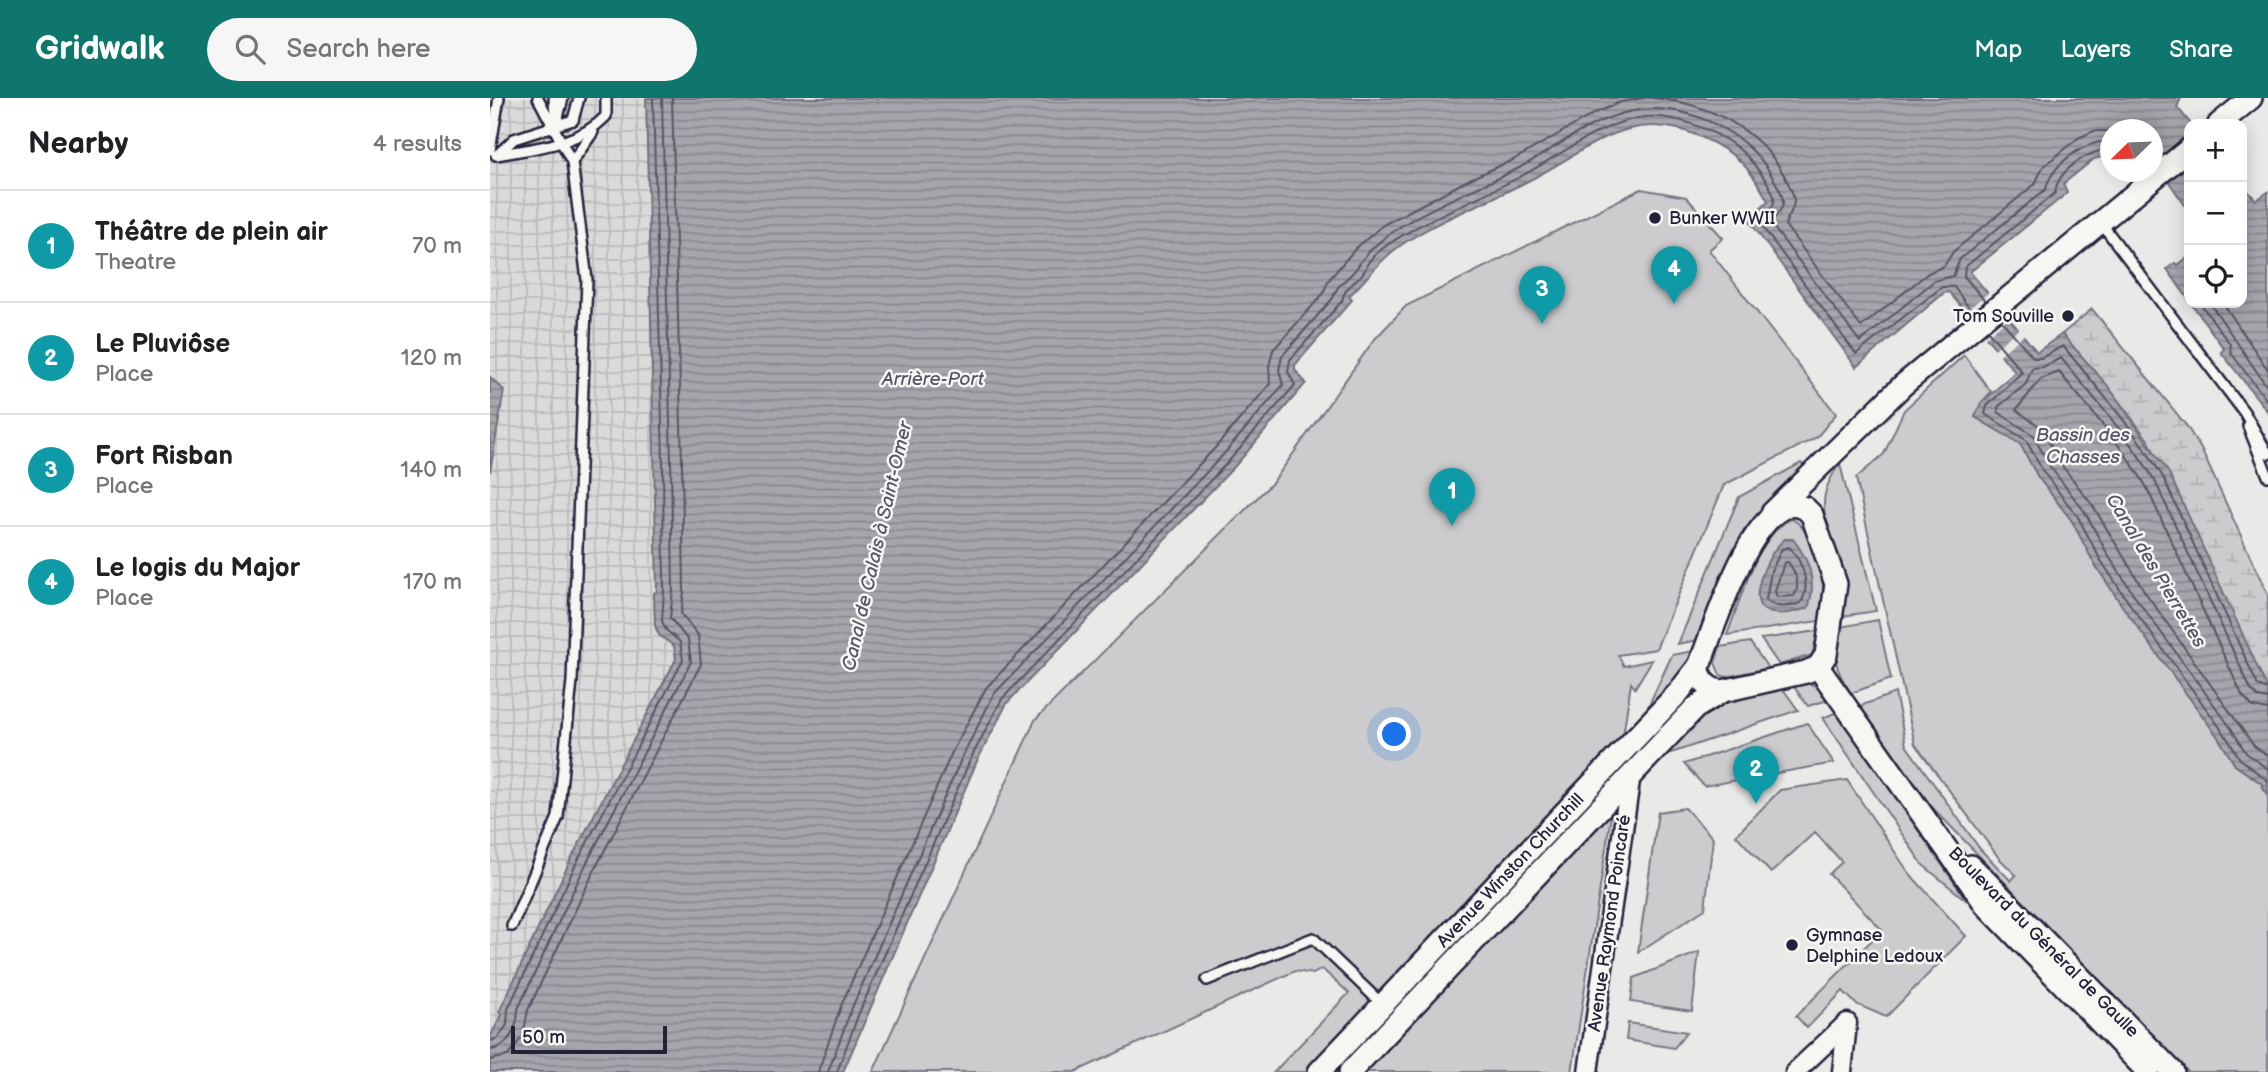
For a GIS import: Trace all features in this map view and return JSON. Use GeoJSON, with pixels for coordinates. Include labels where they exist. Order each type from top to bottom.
{"type":"FeatureCollection","features":[{"type":"Feature","properties":{"kind":"street"},"geometry":{"type":"LineString","coordinates":[[2225,119],[2251,98]]}},
{"type":"Feature","properties":{"kind":"street"},"geometry":{"type":"LineString","coordinates":[[1818,667],[1828,647],[1836,584],[1833,567],[1812,515],[1816,486],[1837,450],[1889,397],[2184,153]]}},
{"type":"Feature","properties":{"kind":"street","name":"Avenue Winston Churchill"},"geometry":{"type":"LineString","coordinates":[[1319,1072],[1678,693],[1699,666],[1751,541],[1772,513],[1837,450]]}},
{"type":"Feature","properties":{"kind":"street"},"geometry":{"type":"LineString","coordinates":[[1772,513],[1794,505],[1812,515]]}},
{"type":"Feature","properties":{"kind":"street"},"geometry":{"type":"LineString","coordinates":[[1699,666],[1700,677],[1706,686],[1723,691]]}},
{"type":"Feature","properties":{"kind":"street","name":"Avenue Winston Churchill"},"geometry":{"type":"LineString","coordinates":[[1350,1072],[1695,708],[1723,691],[1806,673],[1818,667]]}},
{"type":"Feature","properties":{"kind":"street","name":"Boulevard du Général de Gaulle"},"geometry":{"type":"LineString","coordinates":[[1818,667],[1945,843],[2160,1070]]}},
{"type":"Feature","properties":{"kind":"street","name":"Avenue Raymond Poincaré"},"geometry":{"type":"LineString","coordinates":[[1588,1072],[1631,774]]}},
{"type":"Feature","properties":{"kind":"street"},"geometry":{"type":"LineString","coordinates":[[1795,1072],[1847,1023],[1842,1072]]}},
{"type":"Feature","properties":{"kind":"lane"},"geometry":{"type":"LineString","coordinates":[[492,152],[499,98]]}},
{"type":"Feature","properties":{"kind":"lane"},"geometry":{"type":"LineString","coordinates":[[512,926],[558,817],[572,681],[587,280],[572,162],[538,98]]}},
{"type":"Feature","properties":{"kind":"lane"},"geometry":{"type":"LineString","coordinates":[[554,98],[554,126]]}},
{"type":"Feature","properties":{"kind":"lane"},"geometry":{"type":"LineString","coordinates":[[554,126],[563,98]]}},
{"type":"Feature","properties":{"kind":"lane"},"geometry":{"type":"LineString","coordinates":[[492,152],[514,139],[573,120],[578,98]]}},
{"type":"Feature","properties":{"kind":"lane"},"geometry":{"type":"LineString","coordinates":[[572,162],[606,116],[606,98]]}},
{"type":"Feature","properties":{"kind":"lane"},"geometry":{"type":"LineString","coordinates":[[492,152],[561,141],[595,129]]}},
{"type":"Feature","properties":{"kind":"lane"},"geometry":{"type":"LineString","coordinates":[[2100,222],[2239,405],[2268,454]]}},
{"type":"Feature","properties":{"kind":"lane"},"geometry":{"type":"LineString","coordinates":[[2239,405],[2268,476]]}},
{"type":"Feature","properties":{"kind":"lane"},"geometry":{"type":"LineString","coordinates":[[1207,980],[1313,938],[1382,1004]]}},
{"type":"Feature","properties":{"kind":"shaded area"},"geometry":{"type":"Polygon","coordinates":[[[490,98],[646,98],[656,463],[655,625],[659,635],[669,640],[676,652],[676,659],[570,861],[499,1012],[502,1015],[500,1023],[490,1037],[490,472],[504,391],[490,377],[490,98]]]}},
{"type":"Feature","properties":{"kind":"green space"},"geometry":{"type":"Polygon","coordinates":[[[1641,189],[1686,197],[1723,238],[1709,250],[1836,414],[1817,437],[1724,485],[1656,649],[1618,655],[1624,666],[1652,660],[1635,688],[1631,683],[1572,1072],[1274,1072],[1349,993],[1322,969],[1313,974],[1295,971],[1075,1072],[873,1072],[1035,720],[1273,482],[1374,340],[1406,306],[1641,189]]]}},
{"type":"Feature","properties":{"kind":"green space"},"geometry":{"type":"Polygon","coordinates":[[[2092,309],[2186,425],[2201,449],[2268,595],[2268,690],[2149,441],[2108,387],[2062,334],[2092,309]]]}},
{"type":"Feature","properties":{"kind":"green space"},"geometry":{"type":"Polygon","coordinates":[[[1964,355],[1991,392],[1981,403],[1975,417],[2020,443],[2038,477],[2072,521],[2094,563],[2123,607],[2218,737],[2235,765],[2261,783],[2268,796],[2268,1072],[2188,1072],[1931,806],[1860,706],[1895,693],[1906,745],[1980,849],[2011,881],[2016,875],[1999,858],[1915,744],[1856,478],[1884,454],[1904,410],[1964,355]]]}},
{"type":"Feature","properties":{"kind":"green space"},"geometry":{"type":"Polygon","coordinates":[[[1801,463],[1805,467],[1744,530],[1698,640],[1678,644],[1739,497],[1801,463]]]}},
{"type":"Feature","properties":{"kind":"green space"},"geometry":{"type":"Polygon","coordinates":[[[1840,464],[1876,611],[1842,616],[1846,578],[1824,507],[1830,480],[1840,464]]]}},
{"type":"Feature","properties":{"kind":"green space"},"geometry":{"type":"Polygon","coordinates":[[[1791,519],[1803,529],[1820,570],[1823,587],[1819,621],[1727,635],[1759,554],[1768,539],[1791,519]]]}},
{"type":"Feature","properties":{"kind":"green space"},"geometry":{"type":"Polygon","coordinates":[[[1878,620],[1891,679],[1851,693],[1836,662],[1840,627],[1878,620]]]}},
{"type":"Feature","properties":{"kind":"green space"},"geometry":{"type":"Polygon","coordinates":[[[1818,631],[1812,655],[1779,665],[1761,639],[1818,631]]]}},
{"type":"Feature","properties":{"kind":"green space"},"geometry":{"type":"Polygon","coordinates":[[[1750,642],[1768,668],[1726,677],[1720,675],[1715,663],[1720,647],[1750,642]]]}},
{"type":"Feature","properties":{"kind":"green space"},"geometry":{"type":"Polygon","coordinates":[[[1694,651],[1687,667],[1647,709],[1672,655],[1694,651]]]}},
{"type":"Feature","properties":{"kind":"green space"},"geometry":{"type":"Polygon","coordinates":[[[1804,682],[1814,685],[1828,700],[1808,706],[1792,684],[1804,682]]]}},
{"type":"Feature","properties":{"kind":"green space"},"geometry":{"type":"Polygon","coordinates":[[[1781,686],[1798,710],[1671,753],[1666,747],[1706,706],[1781,686]]]}},
{"type":"Feature","properties":{"kind":"green space"},"geometry":{"type":"Polygon","coordinates":[[[1837,712],[1967,901],[1923,865],[1823,718],[1837,712]]]}},
{"type":"Feature","properties":{"kind":"green space"},"geometry":{"type":"Polygon","coordinates":[[[1807,723],[1834,763],[1704,786],[1684,764],[1807,723]]]}},
{"type":"Feature","properties":{"kind":"green space"},"geometry":{"type":"Polygon","coordinates":[[[1847,780],[1909,873],[1966,936],[1886,1017],[1856,1004],[1843,991],[1807,1028],[1796,1016],[1882,930],[1829,874],[1842,862],[1815,832],[1771,873],[1736,835],[1780,790],[1847,780]]]}},
{"type":"Feature","properties":{"kind":"green space"},"geometry":{"type":"Polygon","coordinates":[[[1685,808],[1713,838],[1705,909],[1638,952],[1658,812],[1685,808]]]}},
{"type":"Feature","properties":{"kind":"green space"},"geometry":{"type":"Polygon","coordinates":[[[1699,952],[1692,1011],[1631,1002],[1634,978],[1699,952]]]}},
{"type":"Feature","properties":{"kind":"green space"},"geometry":{"type":"Polygon","coordinates":[[[1628,1023],[1687,1032],[1674,1048],[1626,1040],[1628,1023]]]}},
{"type":"Feature","properties":{"kind":"water","name":"Arrière-Port"},"geometry":{"type":"Polygon","coordinates":[[[646,98],[2181,98],[2177,107],[2187,119],[2184,119],[2184,204],[2163,173],[2163,119],[2100,119],[2100,158],[2094,159],[2063,184],[2067,193],[1970,272],[2037,352],[2062,334],[2108,386],[2169,473],[2268,690],[2268,796],[2261,783],[2235,765],[2218,737],[2123,607],[2094,563],[2072,521],[2038,477],[2020,444],[1975,417],[1981,403],[2015,372],[1949,292],[1944,293],[1856,367],[1748,219],[1768,201],[1755,179],[1741,162],[1724,149],[1675,128],[1651,126],[1630,129],[1589,146],[1526,182],[1412,238],[1384,259],[1349,296],[1352,300],[1295,365],[1295,370],[1306,383],[1235,466],[1007,703],[977,761],[843,1072],[490,1072],[490,1037],[502,1015],[499,1012],[570,861],[676,659],[674,646],[659,635],[655,626],[654,593],[657,591],[646,98]]]}},
{"type":"Feature","properties":{"kind":"water"},"geometry":{"type":"Polygon","coordinates":[[[2247,190],[2256,200],[2268,192],[2268,412],[2221,352],[2224,349],[2195,308],[2247,308],[2247,190]]]}},
{"type":"Feature","properties":{"kind":"water"},"geometry":{"type":"Polygon","coordinates":[[[2184,260],[2184,293],[2167,269],[2175,263],[2178,265],[2184,260]]]}},
{"type":"Feature","properties":{"kind":"water"},"geometry":{"type":"Polygon","coordinates":[[[490,377],[504,390],[490,472],[490,377]]]}},
{"type":"Feature","properties":{"kind":"water"},"geometry":{"type":"Polygon","coordinates":[[[1785,539],[1793,539],[1808,564],[1812,581],[1811,598],[1808,608],[1773,613],[1763,609],[1759,603],[1759,584],[1773,552],[1785,539]]]}},
{"type":"Feature","properties":{"kind":"pier"},"geometry":{"type":"Polygon","coordinates":[[[1990,291],[2011,316],[1982,340],[1961,315],[1990,291]]]}},
{"type":"Feature","properties":{"kind":"pier"},"geometry":{"type":"Polygon","coordinates":[[[2020,328],[2025,334],[1997,357],[1992,351],[2020,328]]]}},
{"type":"Feature","properties":{"kind":"place","name":"Bunker WWII"},"geometry":{"type":"Point","coordinates":[1655,218]}},
{"type":"Feature","properties":{"kind":"place","name":"Le logis du Major"},"geometry":{"type":"Point","coordinates":[1674,304]}},
{"type":"Feature","properties":{"kind":"place","name":"Tom Souville"},"geometry":{"type":"Point","coordinates":[2068,316]}},
{"type":"Feature","properties":{"kind":"place","name":"Fort Risban"},"geometry":{"type":"Point","coordinates":[1542,324]}},
{"type":"Feature","properties":{"kind":"place","name":"Théâtre de plein air"},"geometry":{"type":"Point","coordinates":[1452,526]}},
{"type":"Feature","properties":{"kind":"place","name":"Le Pluviôse"},"geometry":{"type":"Point","coordinates":[1756,804]}},
{"type":"Feature","properties":{"kind":"place","name":"Gymnase Delphine Ledoux"},"geometry":{"type":"Point","coordinates":[1792,945]}},
{"type":"Feature","properties":{"kind":"water label","name":"Bassin des Chasses"},"geometry":{"type":"Point","coordinates":[2083,445]}},
{"type":"Feature","properties":{"kind":"water label","name":"Canal de Calais à Saint-Omer"},"geometry":{"type":"Point","coordinates":[876,546]}},
{"type":"Feature","properties":{"kind":"water label","name":"Canal des Pierrettes"},"geometry":{"type":"Point","coordinates":[2157,570]}}]}
